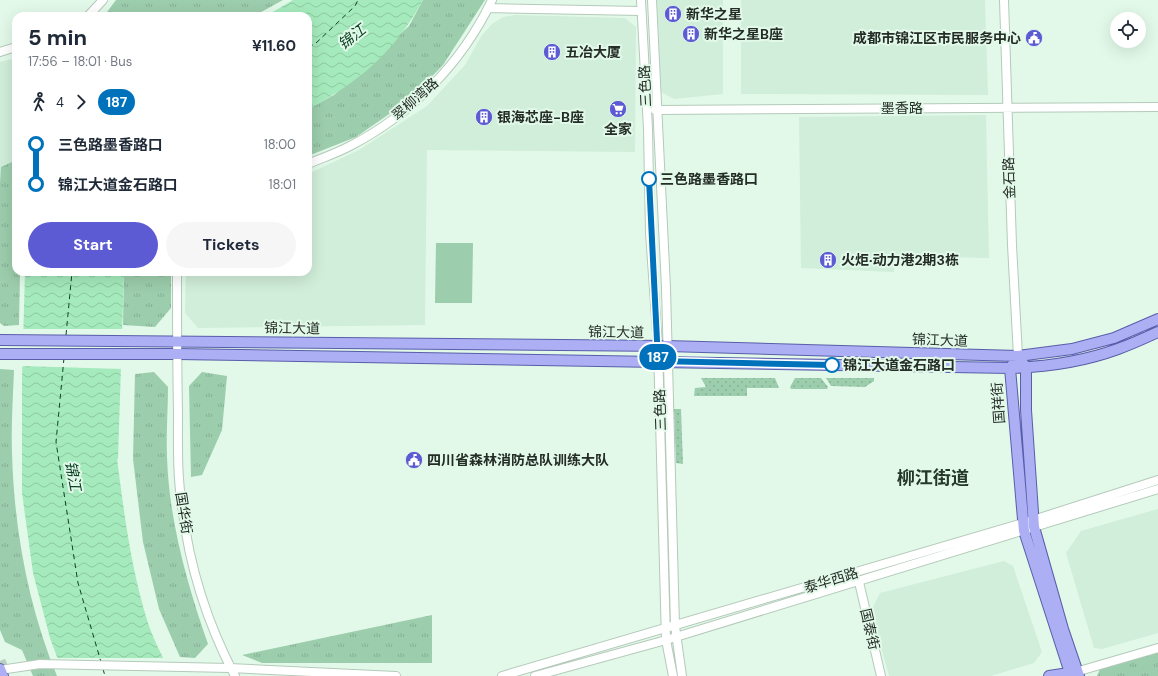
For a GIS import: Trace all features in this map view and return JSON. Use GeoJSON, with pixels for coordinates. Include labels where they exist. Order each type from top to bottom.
{"type":"FeatureCollection","features":[{"type":"Feature","properties":{"kind":"main road","name":"锦江大道"},"geometry":{"type":"LineString","coordinates":[[2,338],[662,347],[1018,356],[1072,348],[1114,338],[1158,319]]}},
{"type":"Feature","properties":{"kind":"main road","name":"锦江大道"},"geometry":{"type":"LineString","coordinates":[[3,353],[663,361],[1026,368],[1074,360],[1118,349],[1158,332]]}},
{"type":"Feature","properties":{"kind":"main road"},"geometry":{"type":"LineString","coordinates":[[1018,356],[1026,368]]}},
{"type":"Feature","properties":{"kind":"main road","name":"国祥街"},"geometry":{"type":"LineString","coordinates":[[1018,356],[1010,368],[1023,527],[1074,674]]}},
{"type":"Feature","properties":{"kind":"main road","name":"国祥街"},"geometry":{"type":"LineString","coordinates":[[1026,368],[1026,410],[1034,524],[1074,674]]}},
{"type":"Feature","properties":{"kind":"main road"},"geometry":{"type":"LineString","coordinates":[[0,669],[3,676]]}},
{"type":"Feature","properties":{"kind":"main road"},"geometry":{"type":"LineString","coordinates":[[1049,676],[1074,674]]}},
{"type":"Feature","properties":{"kind":"street"},"geometry":{"type":"LineString","coordinates":[[92,12],[103,0]]}},
{"type":"Feature","properties":{"kind":"street","name":"翠柳湾路"},"geometry":{"type":"LineString","coordinates":[[312,162],[350,147],[401,115],[435,84],[482,22],[492,0]]}},
{"type":"Feature","properties":{"kind":"street","name":"三色路"},"geometry":{"type":"LineString","coordinates":[[641,0],[647,110],[650,233],[662,347],[675,626],[682,676]]}},
{"type":"Feature","properties":{"kind":"street","name":"三色路"},"geometry":{"type":"LineString","coordinates":[[652,0],[658,110],[662,347]]}},
{"type":"Feature","properties":{"kind":"street","name":"金石路"},"geometry":{"type":"LineString","coordinates":[[1004,0],[1006,107],[1018,356]]}},
{"type":"Feature","properties":{"kind":"street"},"geometry":{"type":"LineString","coordinates":[[488,8],[641,11]]}},
{"type":"Feature","properties":{"kind":"street"},"geometry":{"type":"LineString","coordinates":[[0,52],[12,48]]}},
{"type":"Feature","properties":{"kind":"street","name":"墨香路"},"geometry":{"type":"LineString","coordinates":[[647,110],[1158,107]]}},
{"type":"Feature","properties":{"kind":"street"},"geometry":{"type":"LineString","coordinates":[[177,276],[178,341]]}},
{"type":"Feature","properties":{"kind":"street","name":"国华街"},"geometry":{"type":"LineString","coordinates":[[178,341],[178,471],[182,506],[203,602],[216,637],[235,676]]}},
{"type":"Feature","properties":{"kind":"street","name":"三色路"},"geometry":{"type":"LineString","coordinates":[[663,361],[666,640],[672,676]]}},
{"type":"Feature","properties":{"kind":"street","name":"泰华西路"},"geometry":{"type":"LineString","coordinates":[[1034,524],[1158,480]]}},
{"type":"Feature","properties":{"kind":"street","name":"泰华西路"},"geometry":{"type":"LineString","coordinates":[[502,676],[1158,489]]}},
{"type":"Feature","properties":{"kind":"street","name":"泰华西路"},"geometry":{"type":"LineString","coordinates":[[535,676],[676,638],[859,582],[1023,527]]}},
{"type":"Feature","properties":{"kind":"street","name":"国泰街"},"geometry":{"type":"LineString","coordinates":[[859,582],[881,676]]}},
{"type":"Feature","properties":{"kind":"street"},"geometry":{"type":"LineString","coordinates":[[1058,676],[1074,674],[1158,648]]}},
{"type":"Feature","properties":{"kind":"street"},"geometry":{"type":"LineString","coordinates":[[0,669],[40,664],[230,668],[396,676]]}},
{"type":"Feature","properties":{"kind":"shaded area","name":"新华之星"},"geometry":{"type":"Polygon","coordinates":[[[657,0],[723,0],[723,94],[674,99],[661,92],[657,0]]]}},
{"type":"Feature","properties":{"kind":"shaded area"},"geometry":{"type":"Polygon","coordinates":[[[741,0],[985,0],[988,95],[741,94],[741,0]]]}},
{"type":"Feature","properties":{"kind":"shaded area"},"geometry":{"type":"Polygon","coordinates":[[[515,15],[625,18],[636,27],[635,152],[427,150],[425,325],[198,328],[185,313],[186,276],[312,276],[312,172],[359,150],[427,106],[465,65],[482,35],[492,24],[503,17],[515,15]]]}},
{"type":"Feature","properties":{"kind":"shaded area"},"geometry":{"type":"Polygon","coordinates":[[[12,59],[12,162],[1,167],[0,183],[0,62],[12,59]]]}},
{"type":"Feature","properties":{"kind":"shaded area"},"geometry":{"type":"Polygon","coordinates":[[[986,115],[989,258],[896,256],[894,272],[801,268],[799,117],[986,115]]]}},
{"type":"Feature","properties":{"kind":"shaded area"},"geometry":{"type":"Polygon","coordinates":[[[1158,509],[1158,633],[1102,649],[1094,648],[1066,553],[1081,531],[1158,509]]]}},
{"type":"Feature","properties":{"kind":"shaded area"},"geometry":{"type":"Polygon","coordinates":[[[1004,561],[1013,566],[1042,652],[1034,663],[991,676],[889,676],[871,611],[880,593],[1004,561]]]}},
{"type":"Feature","properties":{"kind":"green space"},"geometry":{"type":"Polygon","coordinates":[[[116,0],[283,0],[261,12],[107,12],[116,0]]]}},
{"type":"Feature","properties":{"kind":"green space"},"geometry":{"type":"Polygon","coordinates":[[[423,0],[485,0],[443,65],[408,101],[356,137],[312,154],[312,107],[334,95],[409,26],[423,0]]]}},
{"type":"Feature","properties":{"kind":"green space"},"geometry":{"type":"Polygon","coordinates":[[[12,162],[12,276],[20,276],[19,325],[4,326],[0,323],[1,167],[12,162]]]}},
{"type":"Feature","properties":{"kind":"green space"},"geometry":{"type":"Polygon","coordinates":[[[436,243],[473,243],[472,303],[435,303],[436,243]]]}},
{"type":"Feature","properties":{"kind":"green space"},"geometry":{"type":"Polygon","coordinates":[[[124,276],[171,276],[171,308],[155,327],[123,325],[124,276]]]}},
{"type":"Feature","properties":{"kind":"green space"},"geometry":{"type":"Polygon","coordinates":[[[0,369],[14,370],[12,453],[13,481],[19,538],[24,566],[38,622],[57,676],[33,676],[22,650],[5,642],[0,630],[0,369]]]}},
{"type":"Feature","properties":{"kind":"green space"},"geometry":{"type":"Polygon","coordinates":[[[154,372],[168,387],[167,448],[168,481],[171,504],[186,575],[208,644],[195,658],[180,657],[159,609],[143,542],[133,459],[135,374],[154,372]]]}},
{"type":"Feature","properties":{"kind":"green space"},"geometry":{"type":"Polygon","coordinates":[[[202,372],[227,376],[222,430],[202,475],[191,477],[189,386],[202,372]]]}},
{"type":"Feature","properties":{"kind":"green space"},"geometry":{"type":"Polygon","coordinates":[[[701,378],[775,378],[779,388],[747,388],[747,396],[694,396],[695,388],[706,387],[701,378]]]}},
{"type":"Feature","properties":{"kind":"green space"},"geometry":{"type":"Polygon","coordinates":[[[795,378],[821,378],[828,387],[827,389],[791,389],[790,387],[795,378]]]}},
{"type":"Feature","properties":{"kind":"green space"},"geometry":{"type":"Polygon","coordinates":[[[826,378],[874,378],[874,381],[865,387],[831,386],[826,378]]]}},
{"type":"Feature","properties":{"kind":"green space"},"geometry":{"type":"Polygon","coordinates":[[[674,409],[681,409],[683,464],[676,463],[674,409]]]}},
{"type":"Feature","properties":{"kind":"green space"},"geometry":{"type":"Polygon","coordinates":[[[432,615],[432,663],[262,663],[242,655],[432,615]]]}},
{"type":"Feature","properties":{"kind":"green space"},"geometry":{"type":"Polygon","coordinates":[[[1158,652],[1158,676],[1097,676],[1100,669],[1158,652]]]}},
{"type":"Feature","properties":{"kind":"water","name":"锦江"},"geometry":{"type":"Polygon","coordinates":[[[293,0],[423,0],[401,35],[374,64],[344,88],[312,107],[312,12],[273,12],[293,0]]]}},
{"type":"Feature","properties":{"kind":"water","name":"锦江"},"geometry":{"type":"Polygon","coordinates":[[[25,276],[124,276],[118,460],[117,458],[129,541],[142,603],[153,636],[172,676],[64,676],[50,638],[33,573],[22,493],[22,379],[25,276]]]}},
{"type":"Feature","properties":{"kind":"pier"},"geometry":{"type":"Polygon","coordinates":[[[21,329],[125,329],[123,369],[20,366],[21,329]]]}},
{"type":"Feature","properties":{"kind":"pier"},"geometry":{"type":"Polygon","coordinates":[[[55,658],[166,658],[174,676],[62,676],[55,658]]]}},
{"type":"Feature","properties":{"kind":"ferry route"},"geometry":{"type":"LineString","coordinates":[[312,45],[355,6],[358,0]]}},
{"type":"Feature","properties":{"kind":"ferry route"},"geometry":{"type":"LineString","coordinates":[[66,335],[72,276]]}},
{"type":"Feature","properties":{"kind":"ferry route"},"geometry":{"type":"LineString","coordinates":[[64,358],[56,442],[78,583],[101,662]]}},
{"type":"Feature","properties":{"kind":"ferry route"},"geometry":{"type":"LineString","coordinates":[[103,669],[105,676]]}},
{"type":"Feature","properties":{"kind":"tunnel"},"geometry":{"type":"LineString","coordinates":[[0,661],[7,676]]}},
{"type":"Feature","properties":{"kind":"bus line","name":"187"},"geometry":{"type":"LineString","coordinates":[[649,179],[650,233],[658,361],[832,365]]}},
{"type":"Feature","properties":{"kind":"place","name":"新华之星"},"geometry":{"type":"Point","coordinates":[673,14]}},
{"type":"Feature","properties":{"kind":"place","name":"新华之星B座"},"geometry":{"type":"Point","coordinates":[691,34]}},
{"type":"Feature","properties":{"kind":"place","name":"成都市锦江区市民服务中心"},"geometry":{"type":"Point","coordinates":[1034,38]}},
{"type":"Feature","properties":{"kind":"place","name":"五冶大厦"},"geometry":{"type":"Point","coordinates":[552,52]}},
{"type":"Feature","properties":{"kind":"place","name":"全家"},"geometry":{"type":"Point","coordinates":[618,109]}},
{"type":"Feature","properties":{"kind":"place","name":"银海芯座-B座"},"geometry":{"type":"Point","coordinates":[484,117]}},
{"type":"Feature","properties":{"kind":"place","name":"三色路墨香路口"},"geometry":{"type":"Point","coordinates":[649,179]}},
{"type":"Feature","properties":{"kind":"place","name":"火炬·动力港2期3栋"},"geometry":{"type":"Point","coordinates":[828,260]}},
{"type":"Feature","properties":{"kind":"place","name":"锦江大道金石路口"},"geometry":{"type":"Point","coordinates":[832,365]}},
{"type":"Feature","properties":{"kind":"place","name":"四川省森林消防总队训练大队"},"geometry":{"type":"Point","coordinates":[414,460]}},
{"type":"Feature","properties":{"kind":"district","name":"柳江街道"},"geometry":{"type":"Point","coordinates":[933,478]}}]}
